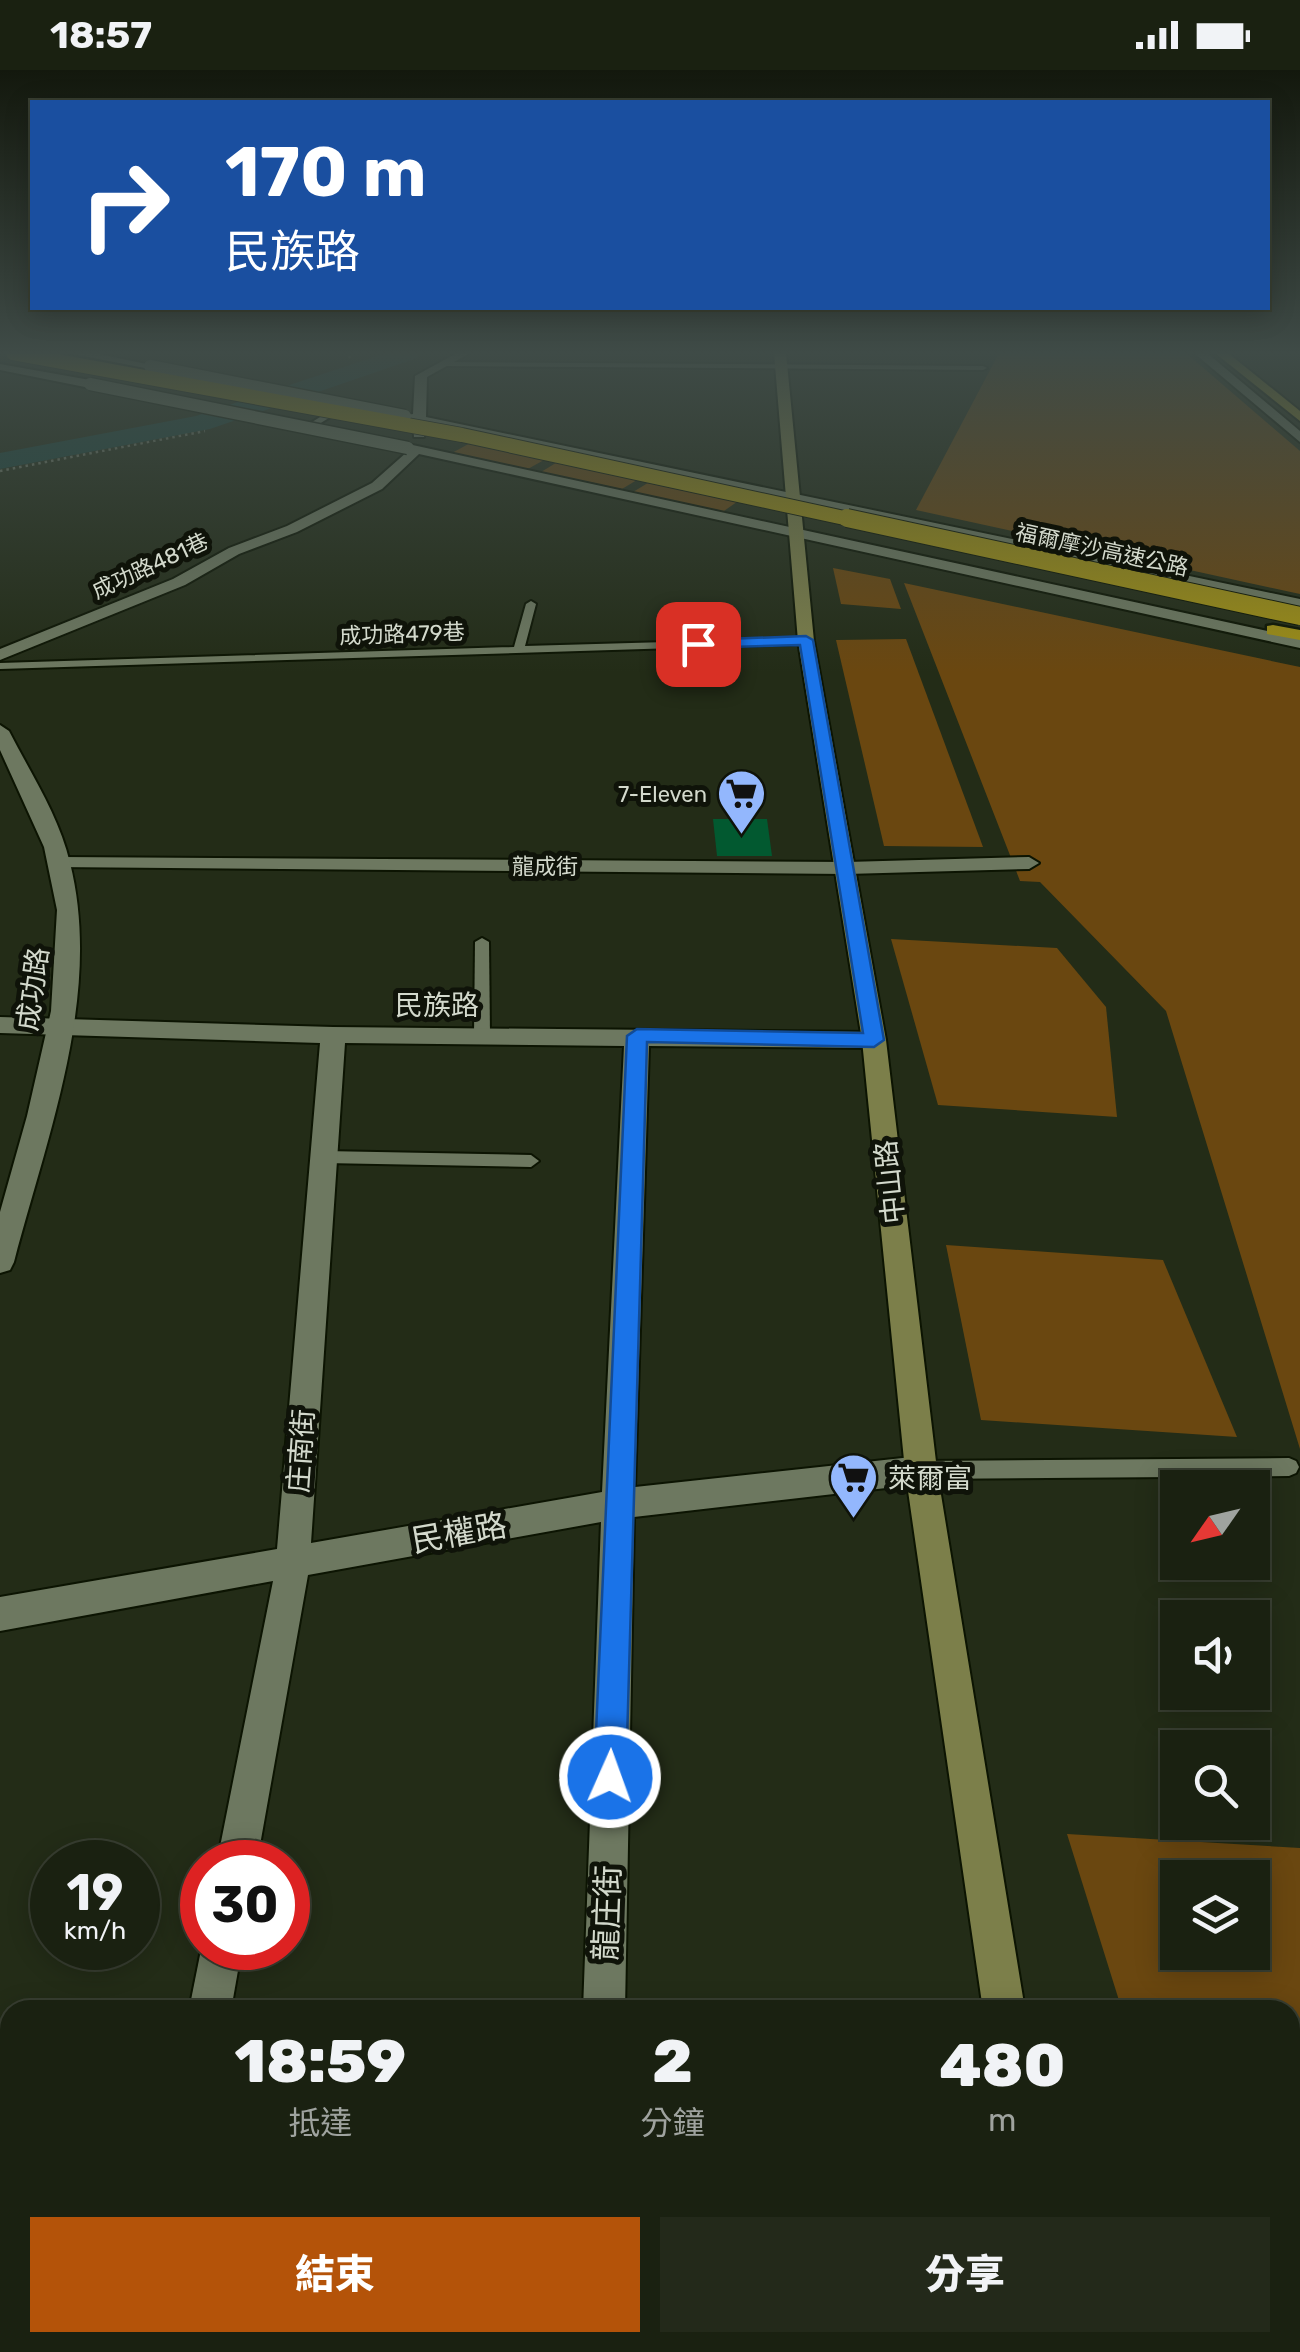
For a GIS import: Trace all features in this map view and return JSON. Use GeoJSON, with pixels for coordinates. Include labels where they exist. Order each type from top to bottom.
{"type":"FeatureCollection","features":[{"type":"Feature","properties":{"kind":"highway","name":"福爾摩沙高速公路"},"geometry":{"type":"LineString","coordinates":[[507,459],[1274,630],[1300,639]]}},
{"type":"Feature","properties":{"kind":"highway","name":"福爾摩沙高速公路"},"geometry":{"type":"LineString","coordinates":[[575,459],[1300,616]]}},
{"type":"Feature","properties":{"kind":"main road","name":"中山路"},"geometry":{"type":"LineString","coordinates":[[791,459],[806,640],[874,1040],[921,1470],[1002,2000]]}},
{"type":"Feature","properties":{"kind":"street","name":"成功路481巷"},"geometry":{"type":"LineString","coordinates":[[0,655],[179,582],[234,551],[292,529],[377,486],[404,459]]}},
{"type":"Feature","properties":{"kind":"street"},"geometry":{"type":"LineString","coordinates":[[458,459],[1300,639]]}},
{"type":"Feature","properties":{"kind":"street"},"geometry":{"type":"LineString","coordinates":[[618,459],[1300,604]]}},
{"type":"Feature","properties":{"kind":"street","name":"成功路"},"geometry":{"type":"LineString","coordinates":[[0,731],[60,863],[71,935],[60,1028],[0,1262]]}},
{"type":"Feature","properties":{"kind":"street","name":"龍成街"},"geometry":{"type":"LineString","coordinates":[[60,863],[847,868],[1029,863]]}},
{"type":"Feature","properties":{"kind":"street","name":"民族路"},"geometry":{"type":"LineString","coordinates":[[0,1025],[333,1035],[874,1040]]}},
{"type":"Feature","properties":{"kind":"street","name":"庄南街"},"geometry":{"type":"LineString","coordinates":[[241,1840],[293,1564],[333,1035]]}},
{"type":"Feature","properties":{"kind":"street","name":"龍庄街"},"geometry":{"type":"LineString","coordinates":[[604,2000],[618,1504],[637,1036]]}},
{"type":"Feature","properties":{"kind":"street","name":"民權路"},"geometry":{"type":"LineString","coordinates":[[0,1614],[618,1504],[921,1470]]}},
{"type":"Feature","properties":{"kind":"street"},"geometry":{"type":"LineString","coordinates":[[212,2000],[218,1970]]}},
{"type":"Feature","properties":{"kind":"lane"},"geometry":{"type":"LineString","coordinates":[[519,650],[532,604]]}},
{"type":"Feature","properties":{"kind":"lane","name":"成功路479巷"},"geometry":{"type":"LineString","coordinates":[[0,666],[806,640]]}},
{"type":"Feature","properties":{"kind":"lane"},"geometry":{"type":"LineString","coordinates":[[482,942],[482,1035]]}},
{"type":"Feature","properties":{"kind":"lane"},"geometry":{"type":"LineString","coordinates":[[324,1157],[531,1161]]}},
{"type":"Feature","properties":{"kind":"lane"},"geometry":{"type":"LineString","coordinates":[[921,1470],[1289,1467]]}},
{"type":"Feature","properties":{"kind":"path"},"geometry":{"type":"LineString","coordinates":[[0,471],[59,459]]}},
{"type":"Feature","properties":{"kind":"shaded area"},"geometry":{"type":"Polygon","coordinates":[[[476,459],[545,459],[526,470],[476,459]]]}},
{"type":"Feature","properties":{"kind":"shaded area"},"geometry":{"type":"Polygon","coordinates":[[[562,459],[610,459],[655,469],[622,489],[541,472],[562,459]]]}},
{"type":"Feature","properties":{"kind":"shaded area"},"geometry":{"type":"Polygon","coordinates":[[[943,459],[1300,459],[1300,594],[916,510],[943,459]]]}},
{"type":"Feature","properties":{"kind":"shaded area"},"geometry":{"type":"Polygon","coordinates":[[[666,472],[754,490],[721,513],[633,492],[666,472]]]}},
{"type":"Feature","properties":{"kind":"shaded area"},"geometry":{"type":"Polygon","coordinates":[[[833,568],[890,579],[901,609],[841,604],[833,568]]]}},
{"type":"Feature","properties":{"kind":"shaded area"},"geometry":{"type":"Polygon","coordinates":[[[904,583],[1300,667],[1300,1449],[1166,1011],[1040,882],[1020,881],[904,583]]]}},
{"type":"Feature","properties":{"kind":"shaded area"},"geometry":{"type":"Polygon","coordinates":[[[906,639],[983,847],[884,846],[836,640],[906,639]]]}},
{"type":"Feature","properties":{"kind":"shaded area"},"geometry":{"type":"Polygon","coordinates":[[[891,939],[1057,948],[1106,1007],[1117,1117],[938,1105],[891,939]]]}},
{"type":"Feature","properties":{"kind":"shaded area"},"geometry":{"type":"Polygon","coordinates":[[[946,1245],[1163,1260],[1237,1437],[981,1420],[946,1245]]]}},
{"type":"Feature","properties":{"kind":"shaded area"},"geometry":{"type":"Polygon","coordinates":[[[1067,1834],[1300,1848],[1300,2000],[1119,2000],[1067,1834]]]}},
{"type":"Feature","properties":{"kind":"building","name":"7-Eleven"},"geometry":{"type":"Polygon","coordinates":[[[713,819],[767,819],[772,856],[717,856],[713,819]]]}},
{"type":"Feature","properties":{"kind":"waterway"},"geometry":{"type":"LineString","coordinates":[[0,461],[8,459]]}},
{"type":"Feature","properties":{"kind":"place","name":"7-Eleven"},"geometry":{"type":"Point","coordinates":[742,836]}},
{"type":"Feature","properties":{"kind":"place","name":"萊爾富"},"geometry":{"type":"Point","coordinates":[853,1520]}},
{"type":"Feature","properties":{"kind":"route"},"geometry":{"type":"LineString","coordinates":[[610,1777],[637,1036],[874,1040],[806,640],[698,644]]}}]}
